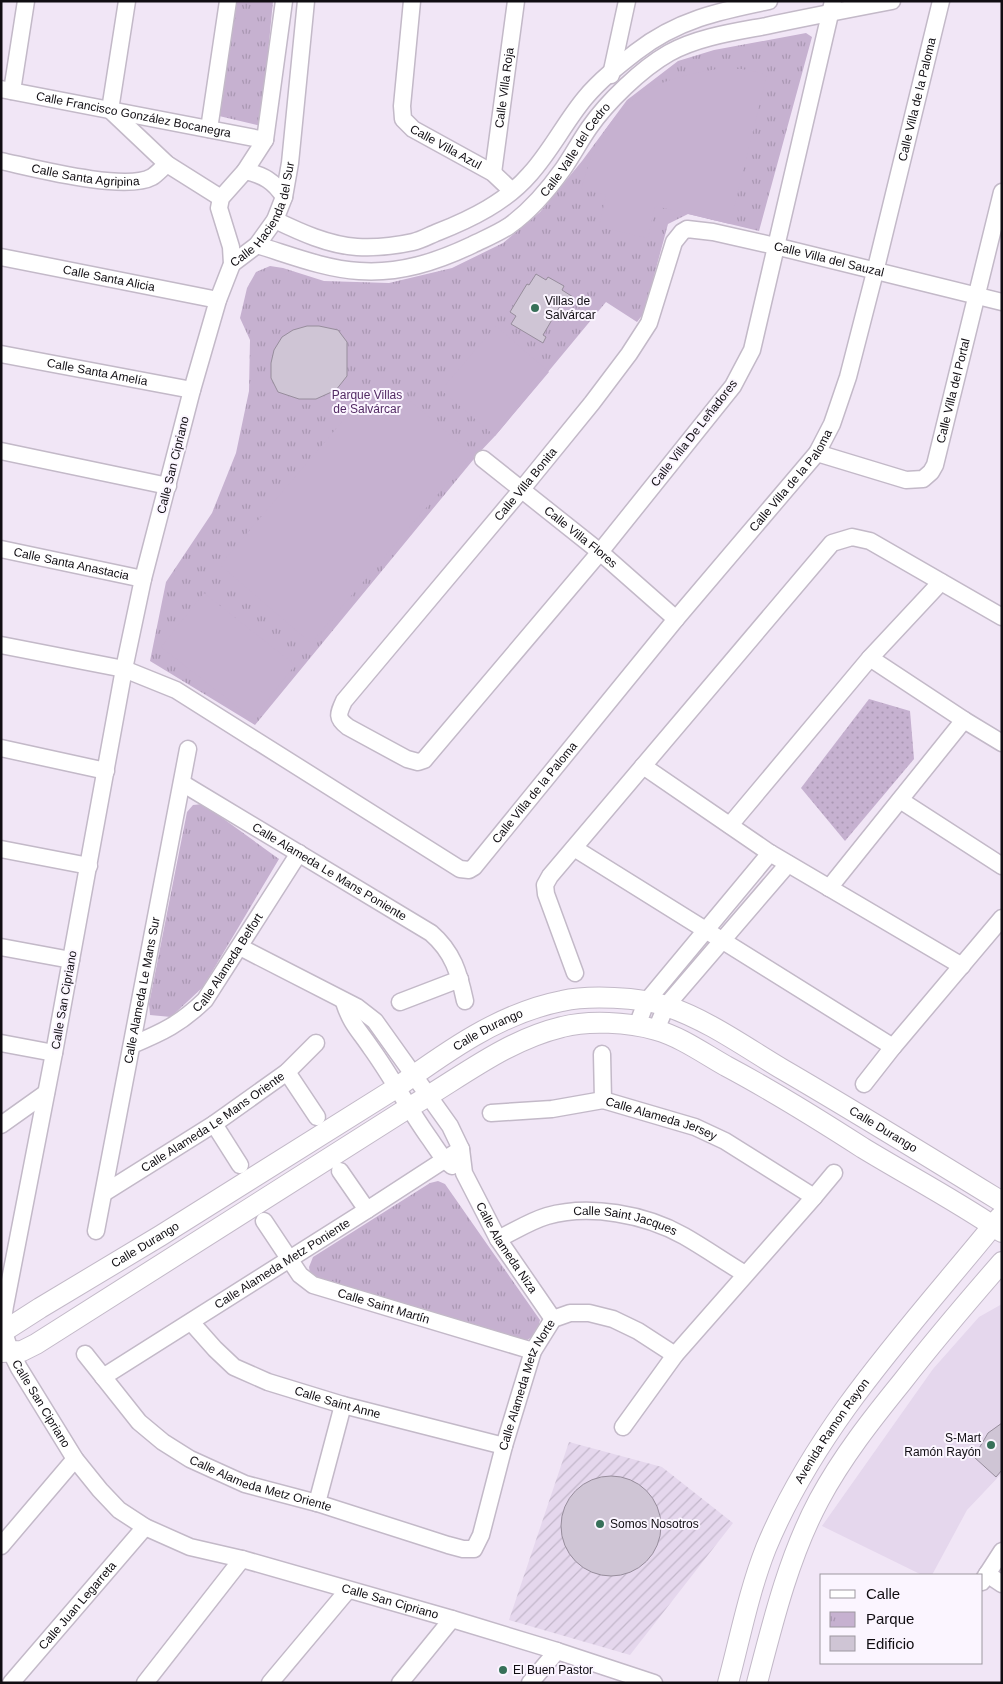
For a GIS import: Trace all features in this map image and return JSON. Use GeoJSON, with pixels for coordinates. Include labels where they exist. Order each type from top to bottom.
{"type":"FeatureCollection","features":[{"type":"Feature","properties":{"kind":"main road","name":"Calle Durango"},"geometry":{"type":"LineString","coordinates":[[2,1333],[396,1088],[414,1074],[492,1026],[527,1010],[562,1000],[603,998],[656,1004],[702,1022],[1002,1202]]}},
{"type":"Feature","properties":{"kind":"main road","name":"Calle Durango"},"geometry":{"type":"LineString","coordinates":[[6,1352],[22,1351],[36,1344],[429,1096],[478,1063],[524,1040],[563,1027],[600,1023],[647,1028],[688,1044],[751,1078],[999,1225]]}},
{"type":"Feature","properties":{"kind":"main road","name":"Avenida Ramon Rayon"},"geometry":{"type":"LineString","coordinates":[[728,1683],[752,1591],[766,1548],[792,1492],[822,1443],[865,1383],[999,1225]]}},
{"type":"Feature","properties":{"kind":"main road","name":"Avenida Ramon Rayon"},"geometry":{"type":"LineString","coordinates":[[757,1683],[774,1617],[799,1543],[818,1501],[838,1467],[865,1429],[940,1334],[1002,1262]]}},
{"type":"Feature","properties":{"kind":"street"},"geometry":{"type":"LineString","coordinates":[[7,90],[26,1]]}},
{"type":"Feature","properties":{"kind":"street"},"geometry":{"type":"LineString","coordinates":[[127,1],[110,110],[166,164],[220,198],[245,171],[265,140],[284,1]]}},
{"type":"Feature","properties":{"kind":"street"},"geometry":{"type":"LineString","coordinates":[[209,129],[228,1]]}},
{"type":"Feature","properties":{"kind":"street","name":"Calle Hacienda del Sur"},"geometry":{"type":"LineString","coordinates":[[232,264],[257,245],[274,220],[284,196],[290,163],[306,1]]}},
{"type":"Feature","properties":{"kind":"street","name":"Calle Villa Azul"},"geometry":{"type":"LineString","coordinates":[[412,1],[402,106],[403,120],[413,129],[494,173],[512,191]]}},
{"type":"Feature","properties":{"kind":"street","name":"Calle Villa Roja"},"geometry":{"type":"LineString","coordinates":[[494,173],[516,1]]}},
{"type":"Feature","properties":{"kind":"street"},"geometry":{"type":"LineString","coordinates":[[609,103],[612,72],[627,1]]}},
{"type":"Feature","properties":{"kind":"street","name":"Calle Valle del Cedro"},"geometry":{"type":"LineString","coordinates":[[274,220],[305,234],[356,247],[382,247],[414,242],[446,229],[484,212],[530,175],[585,98],[612,72],[659,36],[686,22],[729,5],[769,1]]}},
{"type":"Feature","properties":{"kind":"street","name":"Calle Valle del Cedro"},"geometry":{"type":"LineString","coordinates":[[257,245],[340,269],[360,271],[380,272],[414,267],[450,256],[494,235],[527,211],[547,190],[588,129],[609,103],[646,69],[668,54],[688,44],[832,7],[892,1]]}},
{"type":"Feature","properties":{"kind":"street","name":"Calle Villa de la Paloma"},"geometry":{"type":"LineString","coordinates":[[124,670],[176,690],[460,869],[468,870],[477,865],[676,619],[816,453],[832,424],[848,377],[941,1]]}},
{"type":"Feature","properties":{"kind":"street"},"geometry":{"type":"LineString","coordinates":[[724,34],[729,5]]}},
{"type":"Feature","properties":{"kind":"street","name":"Calle Villa De Leñadores"},"geometry":{"type":"LineString","coordinates":[[418,762],[429,755],[600,552],[732,386],[752,350],[832,7]]}},
{"type":"Feature","properties":{"kind":"street","name":"Calle Francisco González Bocanegra"},"geometry":{"type":"LineString","coordinates":[[7,90],[265,140]]}},
{"type":"Feature","properties":{"kind":"street","name":"Calle Santa Agripina"},"geometry":{"type":"LineString","coordinates":[[1,161],[98,180],[121,182],[152,177],[166,164]]}},
{"type":"Feature","properties":{"kind":"street"},"geometry":{"type":"LineString","coordinates":[[245,171],[269,179],[284,196]]}},
{"type":"Feature","properties":{"kind":"street","name":"Calle Villa del Portal"},"geometry":{"type":"LineString","coordinates":[[816,453],[906,480],[923,479],[931,472],[1002,192]]}},
{"type":"Feature","properties":{"kind":"street","name":"Calle Hacienda del Sur"},"geometry":{"type":"LineString","coordinates":[[220,198],[219,208],[231,247],[232,264]]}},
{"type":"Feature","properties":{"kind":"street","name":"Calle Villa del Sauzal"},"geometry":{"type":"LineString","coordinates":[[682,232],[694,228],[1002,302]]}},
{"type":"Feature","properties":{"kind":"street","name":"Calle Villa Bonita"},"geometry":{"type":"LineString","coordinates":[[418,762],[406,759],[348,728],[338,717],[339,711],[344,701],[522,489],[629,354],[649,323],[674,242],[682,232]]}},
{"type":"Feature","properties":{"kind":"street","name":"Calle Santa Alicia"},"geometry":{"type":"LineString","coordinates":[[1,257],[218,300]]}},
{"type":"Feature","properties":{"kind":"street","name":"Calle San Cipriano"},"geometry":{"type":"LineString","coordinates":[[232,264],[218,300],[192,390],[143,579],[124,670],[54,1053],[2,1321],[2,1333],[6,1352],[75,1460],[119,1510],[145,1527],[190,1547],[242,1559],[452,1619],[654,1683]]}},
{"type":"Feature","properties":{"kind":"street","name":"Calle Santa Amelía"},"geometry":{"type":"LineString","coordinates":[[1,354],[192,390]]}},
{"type":"Feature","properties":{"kind":"street"},"geometry":{"type":"LineString","coordinates":[[1,451],[168,486]]}},
{"type":"Feature","properties":{"kind":"street","name":"Calle Villa Flores"},"geometry":{"type":"LineString","coordinates":[[483,459],[600,552],[676,619]]}},
{"type":"Feature","properties":{"kind":"street"},"geometry":{"type":"LineString","coordinates":[[575,973],[546,894],[545,885],[550,876],[832,543],[852,537],[870,541],[1002,617]]}},
{"type":"Feature","properties":{"kind":"street","name":"Calle Santa Anastacia"},"geometry":{"type":"LineString","coordinates":[[1,549],[143,579]]}},
{"type":"Feature","properties":{"kind":"street"},"geometry":{"type":"LineString","coordinates":[[730,825],[870,658],[941,582]]}},
{"type":"Feature","properties":{"kind":"street"},"geometry":{"type":"LineString","coordinates":[[1,645],[124,670]]}},
{"type":"Feature","properties":{"kind":"street"},"geometry":{"type":"LineString","coordinates":[[870,658],[1002,743]]}},
{"type":"Feature","properties":{"kind":"street"},"geometry":{"type":"LineString","coordinates":[[829,888],[964,720]]}},
{"type":"Feature","properties":{"kind":"street"},"geometry":{"type":"LineString","coordinates":[[1,748],[106,771]]}},
{"type":"Feature","properties":{"kind":"street","name":"Calle Alameda Le Mans Sur"},"geometry":{"type":"LineString","coordinates":[[96,1232],[188,750]]}},
{"type":"Feature","properties":{"kind":"street"},"geometry":{"type":"LineString","coordinates":[[643,766],[770,853],[962,966]]}},
{"type":"Feature","properties":{"kind":"street","name":"Calle Alameda Le Mans Poniente"},"geometry":{"type":"LineString","coordinates":[[182,783],[431,933],[450,954],[460,979],[465,1001]]}},
{"type":"Feature","properties":{"kind":"street"},"geometry":{"type":"LineString","coordinates":[[900,800],[1002,866]]}},
{"type":"Feature","properties":{"kind":"street"},"geometry":{"type":"LineString","coordinates":[[574,848],[893,1047]]}},
{"type":"Feature","properties":{"kind":"street"},"geometry":{"type":"LineString","coordinates":[[1,849],[88,866]]}},
{"type":"Feature","properties":{"kind":"street","name":"Calle Alameda Belfort"},"geometry":{"type":"LineString","coordinates":[[132,1045],[166,1030],[194,1011],[205,1000],[298,853]]}},
{"type":"Feature","properties":{"kind":"street"},"geometry":{"type":"LineString","coordinates":[[647,1028],[656,1004],[704,930],[770,853]]}},
{"type":"Feature","properties":{"kind":"street"},"geometry":{"type":"LineString","coordinates":[[656,1004],[722,941],[788,864]]}},
{"type":"Feature","properties":{"kind":"street"},"geometry":{"type":"LineString","coordinates":[[864,1084],[1002,918]]}},
{"type":"Feature","properties":{"kind":"street"},"geometry":{"type":"LineString","coordinates":[[1,947],[71,960]]}},
{"type":"Feature","properties":{"kind":"street","name":"Calle Alameda Niza"},"geometry":{"type":"LineString","coordinates":[[240,947],[366,1012],[387,1036],[450,1126],[461,1149],[464,1173],[498,1239],[553,1319]]}},
{"type":"Feature","properties":{"kind":"street"},"geometry":{"type":"LineString","coordinates":[[400,1002],[460,979]]}},
{"type":"Feature","properties":{"kind":"street","name":"Calle Alameda Niza"},"geometry":{"type":"LineString","coordinates":[[344,1002],[355,1027],[371,1048],[408,1108],[444,1160],[464,1173]]}},
{"type":"Feature","properties":{"kind":"street"},"geometry":{"type":"LineString","coordinates":[[371,1048],[387,1036]]}},
{"type":"Feature","properties":{"kind":"street"},"geometry":{"type":"LineString","coordinates":[[1,1043],[54,1053]]}},
{"type":"Feature","properties":{"kind":"street","name":"Calle Alameda Le Mans Oriente"},"geometry":{"type":"LineString","coordinates":[[104,1193],[214,1124],[286,1072],[316,1043]]}},
{"type":"Feature","properties":{"kind":"street"},"geometry":{"type":"LineString","coordinates":[[602,1054],[602,1100]]}},
{"type":"Feature","properties":{"kind":"street"},"geometry":{"type":"LineString","coordinates":[[286,1072],[317,1117]]}},
{"type":"Feature","properties":{"kind":"street"},"geometry":{"type":"LineString","coordinates":[[1,1125],[46,1093]]}},
{"type":"Feature","properties":{"kind":"street","name":"Calle Alameda Jersey"},"geometry":{"type":"LineString","coordinates":[[492,1113],[552,1109],[602,1100],[695,1127],[725,1141],[814,1197]]}},
{"type":"Feature","properties":{"kind":"street"},"geometry":{"type":"LineString","coordinates":[[214,1124],[240,1165]]}},
{"type":"Feature","properties":{"kind":"street","name":"Calle Alameda Metz Poniente"},"geometry":{"type":"LineString","coordinates":[[103,1377],[461,1149]]}},
{"type":"Feature","properties":{"kind":"street"},"geometry":{"type":"LineString","coordinates":[[340,1171],[368,1210]]}},
{"type":"Feature","properties":{"kind":"street"},"geometry":{"type":"LineString","coordinates":[[623,1427],[675,1355],[834,1172]]}},
{"type":"Feature","properties":{"kind":"street","name":"Calle Saint Jacques"},"geometry":{"type":"LineString","coordinates":[[498,1239],[546,1216],[584,1210],[620,1213],[682,1235],[745,1274]]}},
{"type":"Feature","properties":{"kind":"street","name":"Calle Saint Martín"},"geometry":{"type":"LineString","coordinates":[[264,1221],[300,1275],[312,1285],[533,1351]]}},
{"type":"Feature","properties":{"kind":"street","name":"Calle Alameda Metz Norte"},"geometry":{"type":"LineString","coordinates":[[474,1549],[481,1535],[504,1446],[533,1351],[553,1319],[570,1313],[589,1313],[613,1319],[638,1331],[675,1355]]}},
{"type":"Feature","properties":{"kind":"street","name":"Calle Saint Anne"},"geometry":{"type":"LineString","coordinates":[[191,1322],[215,1349],[234,1366],[268,1382],[343,1405],[504,1446]]}},
{"type":"Feature","properties":{"kind":"street","name":"Calle Alameda Metz Oriente"},"geometry":{"type":"LineString","coordinates":[[85,1354],[139,1422],[163,1442],[190,1459],[245,1484],[317,1503],[448,1545],[474,1549]]}},
{"type":"Feature","properties":{"kind":"street"},"geometry":{"type":"LineString","coordinates":[[317,1503],[343,1405]]}},
{"type":"Feature","properties":{"kind":"street"},"geometry":{"type":"LineString","coordinates":[[1,1546],[75,1460]]}},
{"type":"Feature","properties":{"kind":"street","name":"Calle Juan Legarreta"},"geometry":{"type":"LineString","coordinates":[[11,1683],[145,1527]]}},
{"type":"Feature","properties":{"kind":"street"},"geometry":{"type":"LineString","coordinates":[[1002,1551],[984,1578],[1002,1584]]}},
{"type":"Feature","properties":{"kind":"street"},"geometry":{"type":"LineString","coordinates":[[145,1683],[242,1559]]}},
{"type":"Feature","properties":{"kind":"street"},"geometry":{"type":"LineString","coordinates":[[270,1683],[348,1590]]}},
{"type":"Feature","properties":{"kind":"street"},"geometry":{"type":"LineString","coordinates":[[400,1683],[452,1619]]}},
{"type":"Feature","properties":{"kind":"street"},"geometry":{"type":"LineString","coordinates":[[530,1683],[557,1651]]}},
{"type":"Feature","properties":{"kind":"shaded area"},"geometry":{"type":"Polygon","coordinates":[[[1002,1304],[1002,1473],[967,1510],[933,1574],[920,1574],[822,1526],[933,1369],[979,1317],[1002,1304]]]}},
{"type":"Feature","properties":{"kind":"shaded area"},"geometry":{"type":"Polygon","coordinates":[[[569,1442],[662,1467],[733,1523],[630,1655],[509,1620],[569,1442]]]}},
{"type":"Feature","properties":{"kind":"green space"},"geometry":{"type":"Polygon","coordinates":[[[237,1],[273,1],[261,126],[219,116],[237,1]]]}},
{"type":"Feature","properties":{"kind":"green space","name":"Parque Villas de Salvárcar"},"geometry":{"type":"Polygon","coordinates":[[[806,33],[812,37],[759,231],[688,214],[668,224],[644,313],[637,322],[606,302],[255,725],[150,661],[166,582],[212,513],[236,453],[249,391],[250,340],[240,318],[247,288],[256,272],[270,266],[283,268],[324,281],[389,283],[452,268],[503,243],[540,212],[582,161],[627,100],[678,61],[714,50],[806,33]]]}},
{"type":"Feature","properties":{"kind":"green space"},"geometry":{"type":"Polygon","coordinates":[[[717,69],[742,69],[767,74],[730,224],[655,206],[648,238],[599,227],[606,195],[581,189],[593,153],[609,125],[633,99],[647,90],[679,77],[717,69]]]}},
{"type":"Feature","properties":{"kind":"green space"},"geometry":{"type":"Polygon","coordinates":[[[496,326],[549,372],[495,436],[441,390],[496,326]]]}},
{"type":"Feature","properties":{"kind":"green space"},"geometry":{"type":"Polygon","coordinates":[[[381,376],[472,454],[311,643],[220,565],[381,376]]]}},
{"type":"Feature","properties":{"kind":"green space"},"geometry":{"type":"Polygon","coordinates":[[[204,593],[295,665],[253,719],[161,647],[204,593]]]}},
{"type":"Feature","properties":{"kind":"green space"},"geometry":{"type":"Polygon","coordinates":[[[869,699],[910,711],[914,759],[845,841],[801,788],[869,699]]]}},
{"type":"Feature","properties":{"kind":"green space"},"geometry":{"type":"Polygon","coordinates":[[[203,804],[279,859],[203,987],[171,1017],[150,1015],[149,1004],[187,812],[193,805],[203,804]]]}},
{"type":"Feature","properties":{"kind":"green space"},"geometry":{"type":"Polygon","coordinates":[[[438,1181],[445,1184],[540,1320],[535,1333],[525,1341],[311,1280],[309,1267],[313,1257],[430,1183],[438,1181]]]}},
{"type":"Feature","properties":{"kind":"building","name":"Villas de Salvárcar"},"geometry":{"type":"Polygon","coordinates":[[[536,274],[546,280],[548,277],[564,286],[562,290],[573,297],[569,304],[563,301],[543,335],[546,337],[543,343],[511,324],[516,316],[510,312],[527,284],[529,285],[536,274]]]}},
{"type":"Feature","properties":{"kind":"building"},"geometry":{"type":"Polygon","coordinates":[[[307,326],[319,326],[338,330],[347,342],[347,376],[336,390],[316,399],[299,399],[278,392],[271,378],[271,363],[274,350],[282,337],[293,330],[307,326]]]}},
{"type":"Feature","properties":{"kind":"building","name":"S-Mart Ramón Rayón"},"geometry":{"type":"Polygon","coordinates":[[[1002,1423],[1002,1470],[996,1477],[974,1457],[988,1433],[1002,1423]]]}},
{"type":"Feature","properties":{"kind":"building"},"geometry":{"type":"Polygon","coordinates":[[[611,1476],[621,1477],[639,1484],[653,1498],[660,1516],[660,1536],[653,1554],[639,1568],[621,1575],[611,1576],[601,1575],[583,1568],[569,1554],[562,1536],[561,1526],[562,1516],[569,1498],[583,1484],[601,1477],[611,1476]]]}},
{"type":"Feature","properties":{"kind":"place","name":"Villas de Salvárcar"},"geometry":{"type":"Point","coordinates":[535,308]}},
{"type":"Feature","properties":{"kind":"place","name":"S-Mart Ramón Rayón"},"geometry":{"type":"Point","coordinates":[991,1445]}},
{"type":"Feature","properties":{"kind":"place","name":"Somos Nosotros"},"geometry":{"type":"Point","coordinates":[600,1524]}},
{"type":"Feature","properties":{"kind":"place","name":"El Buen Pastor"},"geometry":{"type":"Point","coordinates":[503,1670]}}]}
